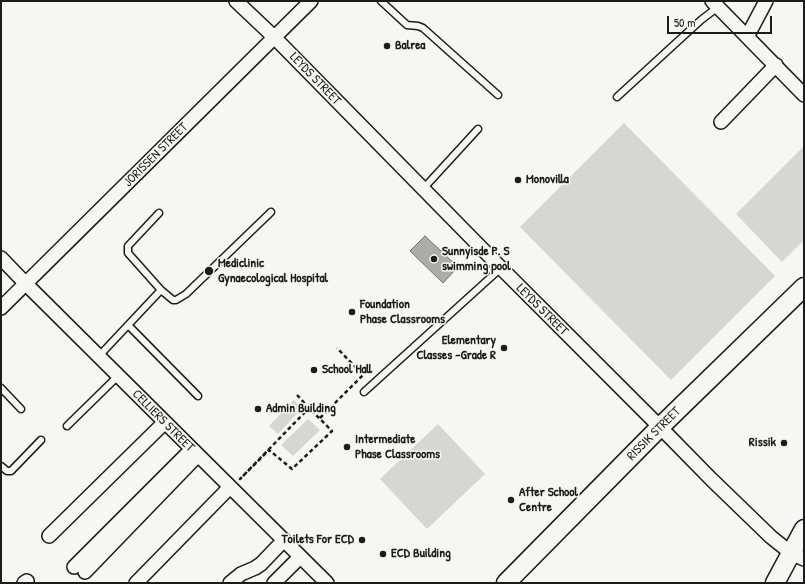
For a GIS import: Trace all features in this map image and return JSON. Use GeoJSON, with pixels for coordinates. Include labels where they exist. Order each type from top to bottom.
{"type":"FeatureCollection","features":[{"type":"Feature","properties":{"kind":"main road","name":"RISSIK STREET"},"geometry":{"type":"LineString","coordinates":[[506,583],[660,427],[804,287]]}},
{"type":"Feature","properties":{"kind":"main road"},"geometry":{"type":"LineString","coordinates":[[788,303],[804,294]]}},
{"type":"Feature","properties":{"kind":"main road"},"geometry":{"type":"LineString","coordinates":[[775,583],[797,556],[804,530]]}},
{"type":"Feature","properties":{"kind":"street","name":"LEYDS STREET"},"geometry":{"type":"LineString","coordinates":[[236,1],[274,37],[711,479],[771,537],[797,556]]}},
{"type":"Feature","properties":{"kind":"street","name":"JORISSEN STREET"},"geometry":{"type":"LineString","coordinates":[[1,308],[311,1]]}},
{"type":"Feature","properties":{"kind":"street"},"geometry":{"type":"LineString","coordinates":[[747,37],[766,1]]}},
{"type":"Feature","properties":{"kind":"street"},"geometry":{"type":"LineString","coordinates":[[715,4],[804,95]]}},
{"type":"Feature","properties":{"kind":"street"},"geometry":{"type":"LineString","coordinates":[[721,122],[776,65]]}},
{"type":"Feature","properties":{"kind":"street","name":"CELLIERS STREET"},"geometry":{"type":"LineString","coordinates":[[1,258],[327,583]]}},
{"type":"Feature","properties":{"kind":"street"},"geometry":{"type":"LineString","coordinates":[[51,522],[162,419]]}},
{"type":"Feature","properties":{"kind":"street"},"geometry":{"type":"LineString","coordinates":[[49,536],[162,419]]}},
{"type":"Feature","properties":{"kind":"street"},"geometry":{"type":"LineString","coordinates":[[79,570],[195,452]]}},
{"type":"Feature","properties":{"kind":"street"},"geometry":{"type":"LineString","coordinates":[[136,583],[230,487]]}},
{"type":"Feature","properties":{"kind":"street"},"geometry":{"type":"LineString","coordinates":[[230,583],[241,574],[261,564],[284,540]]}},
{"type":"Feature","properties":{"kind":"street"},"geometry":{"type":"LineString","coordinates":[[274,583],[300,557]]}},
{"type":"Feature","properties":{"kind":"lane"},"geometry":{"type":"LineString","coordinates":[[381,1],[407,25],[423,28],[498,95]]}},
{"type":"Feature","properties":{"kind":"lane"},"geometry":{"type":"LineString","coordinates":[[617,97],[701,20],[715,4]]}},
{"type":"Feature","properties":{"kind":"lane"},"geometry":{"type":"LineString","coordinates":[[423,189],[478,129]]}},
{"type":"Feature","properties":{"kind":"lane"},"geometry":{"type":"LineString","coordinates":[[159,212],[128,246],[127,250],[129,255],[162,290],[172,300],[176,300],[186,294],[271,212]]}},
{"type":"Feature","properties":{"kind":"lane"},"geometry":{"type":"LineString","coordinates":[[364,392],[501,268]]}},
{"type":"Feature","properties":{"kind":"lane"},"geometry":{"type":"LineString","coordinates":[[99,356],[162,290]]}},
{"type":"Feature","properties":{"kind":"lane"},"geometry":{"type":"LineString","coordinates":[[128,325],[198,396]]}},
{"type":"Feature","properties":{"kind":"lane"},"geometry":{"type":"LineString","coordinates":[[67,426],[118,376]]}},
{"type":"Feature","properties":{"kind":"lane"},"geometry":{"type":"LineString","coordinates":[[1,388],[21,409]]}},
{"type":"Feature","properties":{"kind":"lane"},"geometry":{"type":"LineString","coordinates":[[1,466],[7,471],[11,470],[41,440]]}},
{"type":"Feature","properties":{"kind":"path"},"geometry":{"type":"LineString","coordinates":[[320,418],[363,375],[337,348]]}},
{"type":"Feature","properties":{"kind":"path"},"geometry":{"type":"LineString","coordinates":[[297,395],[332,431],[292,469],[269,450],[240,479],[309,408]]}},
{"type":"Feature","properties":{"kind":"shaded area"},"geometry":{"type":"Polygon","coordinates":[[[624,123],[775,276],[671,380],[520,227],[624,123]]]}},
{"type":"Feature","properties":{"kind":"shaded area"},"geometry":{"type":"Polygon","coordinates":[[[804,146],[804,240],[782,262],[736,214],[804,146]]]}},
{"type":"Feature","properties":{"kind":"shaded area","name":"Sunnyisde P. S swimming pool"},"geometry":{"type":"Polygon","coordinates":[[[425,236],[458,267],[443,283],[410,251],[425,236]]]}},
{"type":"Feature","properties":{"kind":"shaded area"},"geometry":{"type":"Polygon","coordinates":[[[294,400],[302,408],[278,434],[269,426],[294,400]]]}},
{"type":"Feature","properties":{"kind":"shaded area"},"geometry":{"type":"Polygon","coordinates":[[[308,419],[320,430],[293,456],[281,445],[308,419]]]}},
{"type":"Feature","properties":{"kind":"shaded area"},"geometry":{"type":"Polygon","coordinates":[[[438,424],[485,474],[427,529],[380,479],[438,424]]]}},
{"type":"Feature","properties":{"kind":"place","name":"Balrea"},"geometry":{"type":"Point","coordinates":[387,46]}},
{"type":"Feature","properties":{"kind":"place","name":"Monovilla"},"geometry":{"type":"Point","coordinates":[518,180]}},
{"type":"Feature","properties":{"kind":"place","name":"Sunnyisde P. S swimming pool"},"geometry":{"type":"Point","coordinates":[434,259]}},
{"type":"Feature","properties":{"kind":"place","name":"Mediclinic Gynaecological Hospital"},"geometry":{"type":"Point","coordinates":[209,271]}},
{"type":"Feature","properties":{"kind":"place","name":"Foundation Phase Classrooms"},"geometry":{"type":"Point","coordinates":[352,312]}},
{"type":"Feature","properties":{"kind":"place","name":"Elementary Classes -Grade R"},"geometry":{"type":"Point","coordinates":[504,348]}},
{"type":"Feature","properties":{"kind":"place","name":"School Hall"},"geometry":{"type":"Point","coordinates":[314,370]}},
{"type":"Feature","properties":{"kind":"place","name":"Admin Building"},"geometry":{"type":"Point","coordinates":[258,409]}},
{"type":"Feature","properties":{"kind":"place","name":"Rissik"},"geometry":{"type":"Point","coordinates":[784,443]}},
{"type":"Feature","properties":{"kind":"place","name":"Intermediate Phase Classrooms"},"geometry":{"type":"Point","coordinates":[347,447]}},
{"type":"Feature","properties":{"kind":"place","name":"After School Centre"},"geometry":{"type":"Point","coordinates":[511,500]}},
{"type":"Feature","properties":{"kind":"place","name":"Toilets For ECD"},"geometry":{"type":"Point","coordinates":[362,540]}},
{"type":"Feature","properties":{"kind":"place","name":"ECD Building"},"geometry":{"type":"Point","coordinates":[383,554]}}]}
